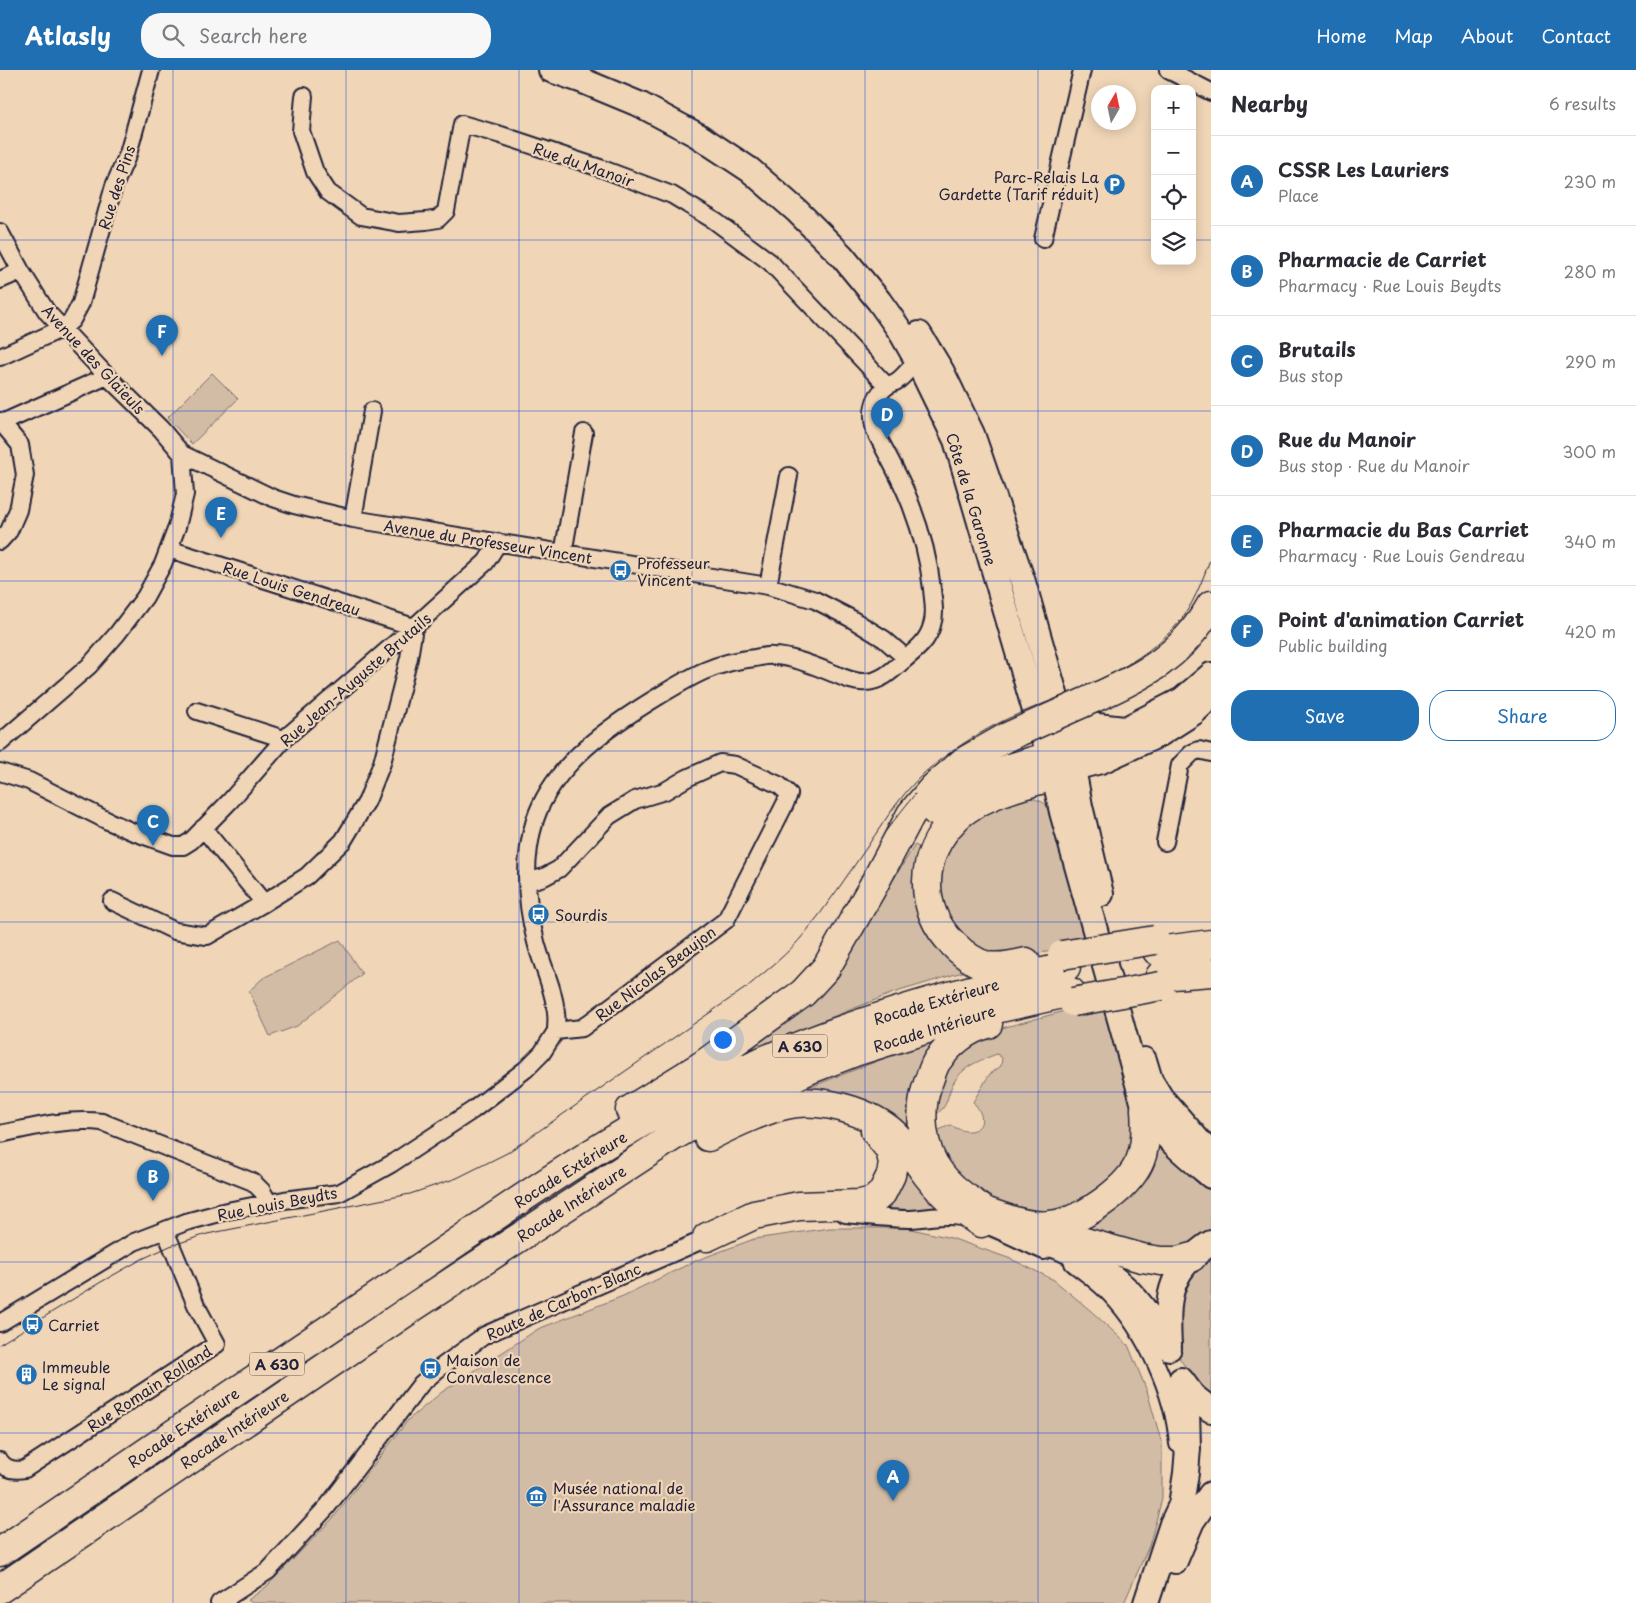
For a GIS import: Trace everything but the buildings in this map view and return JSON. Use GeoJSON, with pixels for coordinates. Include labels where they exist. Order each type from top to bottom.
{"type":"FeatureCollection","features":[{"type":"Feature","properties":{"kind":"highway"},"geometry":{"type":"LineString","coordinates":[[826,968],[912,814],[933,788],[963,762],[1007,737],[1130,682],[1160,664],[1185,641],[1201,622],[1211,605]]}},
{"type":"Feature","properties":{"kind":"highway"},"geometry":{"type":"LineString","coordinates":[[1018,766],[1043,710]]}},
{"type":"Feature","properties":{"kind":"highway"},"geometry":{"type":"LineString","coordinates":[[555,1176],[589,1136],[701,1066],[803,993],[826,968],[880,893],[923,824],[942,803],[962,788],[988,776],[1018,766],[1062,763]]}},
{"type":"Feature","properties":{"kind":"highway"},"geometry":{"type":"LineString","coordinates":[[1062,763],[1017,786],[981,801],[956,818],[941,834],[932,852],[926,878],[930,904],[942,932],[966,956],[988,966],[1005,966],[1068,979]]}},
{"type":"Feature","properties":{"kind":"highway","name":"Rocade Extérieure"},"geometry":{"type":"LineString","coordinates":[[0,1552],[555,1176],[652,1118],[714,1084],[802,1045],[903,1008],[971,990],[1068,979],[1158,963],[1204,944]]}},
{"type":"Feature","properties":{"kind":"highway"},"geometry":{"type":"LineString","coordinates":[[1202,1250],[1178,1261],[1161,1262],[986,1212],[962,1195],[940,1173],[930,1155],[922,1112],[926,1091],[936,1063],[956,1040],[1068,979],[1158,963],[1174,983],[1206,973]]}},
{"type":"Feature","properties":{"kind":"highway","name":"Rocade Intérieure"},"geometry":{"type":"LineString","coordinates":[[0,1589],[414,1306],[672,1136],[723,1108],[811,1069],[855,1052],[978,1013],[1068,979]]}},
{"type":"Feature","properties":{"kind":"highway"},"geometry":{"type":"LineString","coordinates":[[414,1306],[679,1151],[731,1125],[775,1108],[796,1103],[822,1104],[854,1111],[881,1123],[899,1138],[928,1177],[954,1205],[981,1223]]}},
{"type":"Feature","properties":{"kind":"highway"},"geometry":{"type":"LineString","coordinates":[[1020,1223],[1049,1226],[1076,1218],[1098,1206],[1119,1190],[1137,1168],[1144,1149],[1146,1130],[1144,1109]]}},
{"type":"Feature","properties":{"kind":"highway"},"geometry":{"type":"LineString","coordinates":[[707,1237],[754,1215],[799,1206],[860,1204],[873,1201],[882,1193],[887,1184],[893,1163],[890,1150],[876,1132],[854,1111]]}},
{"type":"Feature","properties":{"kind":"main road","name":"Côte de la Garonne"},"geometry":{"type":"LineString","coordinates":[[551,70],[641,105],[697,135],[750,170],[797,211],[842,256],[879,301],[901,332],[918,362],[937,380],[972,434],[1023,582],[1043,710]]}},
{"type":"Feature","properties":{"kind":"main road","name":"Côte de la Garonne"},"geometry":{"type":"LineString","coordinates":[[591,70],[646,93],[703,123],[757,159],[806,200],[852,246],[890,292],[932,353],[937,380],[956,440],[1043,710],[1062,763]]}},
{"type":"Feature","properties":{"kind":"main road"},"geometry":{"type":"LineString","coordinates":[[1062,763],[1182,700],[1211,675]]}},
{"type":"Feature","properties":{"kind":"main road"},"geometry":{"type":"LineString","coordinates":[[1062,763],[1101,760],[1160,734],[1193,713],[1211,696]]}},
{"type":"Feature","properties":{"kind":"main road"},"geometry":{"type":"LineString","coordinates":[[1043,710],[1080,724],[1126,730]]}},
{"type":"Feature","properties":{"kind":"main road"},"geometry":{"type":"LineString","coordinates":[[1081,811],[1101,760]]}},
{"type":"Feature","properties":{"kind":"main road"},"geometry":{"type":"LineString","coordinates":[[1062,763],[1071,796],[1081,811],[1128,1011],[1150,1080],[1162,1098],[1211,1155]]}},
{"type":"Feature","properties":{"kind":"main road"},"geometry":{"type":"LineString","coordinates":[[1062,763],[1062,812],[1144,1109],[1157,1128],[1211,1176]]}},
{"type":"Feature","properties":{"kind":"main road"},"geometry":{"type":"LineString","coordinates":[[981,1223],[1041,1241],[1076,1255],[1103,1270],[1124,1286],[1147,1313],[1169,1348],[1181,1380],[1187,1410],[1188,1448],[1181,1505],[1172,1524],[1146,1603]]}},
{"type":"Feature","properties":{"kind":"main road"},"geometry":{"type":"LineString","coordinates":[[1169,1348],[1167,1315],[1170,1292],[1180,1269],[1202,1250]]}},
{"type":"Feature","properties":{"kind":"main road"},"geometry":{"type":"LineString","coordinates":[[1181,1380],[1193,1396],[1211,1410]]}},
{"type":"Feature","properties":{"kind":"main road"},"geometry":{"type":"LineString","coordinates":[[1161,1603],[1185,1536],[1192,1521],[1211,1494]]}},
{"type":"Feature","properties":{"kind":"street","name":"Rue des Pins"},"geometry":{"type":"LineString","coordinates":[[63,328],[72,320],[81,303],[114,186],[128,154],[151,70]]}},
{"type":"Feature","properties":{"kind":"street"},"geometry":{"type":"LineString","coordinates":[[1043,239],[1082,70]]}},
{"type":"Feature","properties":{"kind":"street"},"geometry":{"type":"LineString","coordinates":[[1168,70],[1211,92]]}},
{"type":"Feature","properties":{"kind":"street","name":"Rue du Manoir"},"geometry":{"type":"LineString","coordinates":[[304,96],[301,131],[315,172],[328,192],[361,216],[399,223],[438,218],[446,211],[461,139],[462,124],[501,135],[600,168],[679,200],[715,221],[770,262],[893,383]]}},
{"type":"Feature","properties":{"kind":"street","name":"Avenue des Glaïeuls"},"geometry":{"type":"LineString","coordinates":[[0,232],[21,271],[47,312],[182,454]]}},
{"type":"Feature","properties":{"kind":"street"},"geometry":{"type":"LineString","coordinates":[[0,280],[21,271]]}},
{"type":"Feature","properties":{"kind":"street"},"geometry":{"type":"LineString","coordinates":[[0,357],[63,328]]}},
{"type":"Feature","properties":{"kind":"street"},"geometry":{"type":"LineString","coordinates":[[556,1031],[556,1012],[553,994],[536,943],[527,882],[530,842],[536,818],[546,796],[562,772],[595,738],[634,711],[706,669],[733,660],[774,656],[809,664],[852,681],[865,682],[877,680],[906,658],[928,637],[935,614],[930,575],[911,504],[874,431],[872,419],[874,404],[879,394],[918,362]]}},
{"type":"Feature","properties":{"kind":"street"},"geometry":{"type":"LineString","coordinates":[[0,542],[9,531],[18,510],[25,475],[20,445],[1,422],[107,376]]}},
{"type":"Feature","properties":{"kind":"street"},"geometry":{"type":"LineString","coordinates":[[893,383],[937,380]]}},
{"type":"Feature","properties":{"kind":"street"},"geometry":{"type":"LineString","coordinates":[[353,519],[372,411]]}},
{"type":"Feature","properties":{"kind":"street"},"geometry":{"type":"LineString","coordinates":[[562,554],[584,432]]}},
{"type":"Feature","properties":{"kind":"street"},"geometry":{"type":"LineString","coordinates":[[0,743],[89,666],[117,634],[145,597],[163,564],[177,527],[185,494],[182,454]]}},
{"type":"Feature","properties":{"kind":"street","name":"Avenue du Professeur Vincent"},"geometry":{"type":"LineString","coordinates":[[182,454],[273,498],[353,519],[768,586],[824,604],[884,639],[906,658]]}},
{"type":"Feature","properties":{"kind":"street"},"geometry":{"type":"LineString","coordinates":[[768,586],[789,476]]}},
{"type":"Feature","properties":{"kind":"street","name":"Rue Jean-Auguste Brutails"},"geometry":{"type":"LineString","coordinates":[[0,772],[29,782],[108,821],[173,846],[183,846],[191,842],[230,802],[284,739],[486,562],[498,543]]}},
{"type":"Feature","properties":{"kind":"street","name":"Rue Louis Gendreau"},"geometry":{"type":"LineString","coordinates":[[169,549],[414,627]]}},
{"type":"Feature","properties":{"kind":"street"},"geometry":{"type":"LineString","coordinates":[[112,901],[175,931],[207,936],[307,876],[343,841],[367,801],[382,763],[409,658],[414,627]]}},
{"type":"Feature","properties":{"kind":"street"},"geometry":{"type":"LineString","coordinates":[[197,711],[284,739]]}},
{"type":"Feature","properties":{"kind":"street"},"geometry":{"type":"LineString","coordinates":[[1165,842],[1180,765],[1192,753],[1199,750],[1211,753]]}},
{"type":"Feature","properties":{"kind":"street","name":"Rue Nicolas Beaujon"},"geometry":{"type":"LineString","coordinates":[[527,882],[544,877],[559,868],[609,816],[635,800],[665,791],[687,778],[720,763],[735,765],[779,785],[789,794],[726,920],[582,1028],[556,1031]]}},
{"type":"Feature","properties":{"kind":"street"},"geometry":{"type":"LineString","coordinates":[[203,828],[264,903]]}},
{"type":"Feature","properties":{"kind":"street","name":"Rue Louis Beydts"},"geometry":{"type":"LineString","coordinates":[[0,1323],[134,1242],[165,1230],[227,1211],[339,1193],[391,1164],[473,1110],[523,1071],[542,1052],[556,1031]]}},
{"type":"Feature","properties":{"kind":"street"},"geometry":{"type":"LineString","coordinates":[[0,1134],[70,1121],[87,1120],[102,1122],[253,1182],[270,1203]]}},
{"type":"Feature","properties":{"kind":"street","name":"Route de Carbon-Blanc"},"geometry":{"type":"LineString","coordinates":[[219,1603],[268,1571],[327,1507],[421,1384],[485,1335],[707,1237],[754,1223],[800,1214],[838,1213],[885,1219],[938,1216],[959,1217],[981,1223],[1072,1262],[1094,1279],[1112,1295],[1133,1322],[1147,1347],[1162,1381],[1176,1427],[1177,1464],[1172,1524]]}},
{"type":"Feature","properties":{"kind":"street","name":"Rue Romain Rolland"},"geometry":{"type":"LineString","coordinates":[[0,1461],[2,1465],[9,1469],[25,1469],[217,1344],[196,1305],[165,1230]]}},
{"type":"Feature","properties":{"kind":"shaded area"},"geometry":{"type":"Polygon","coordinates":[[[212,373],[238,399],[192,444],[167,418],[212,373]]]}},
{"type":"Feature","properties":{"kind":"shaded area"},"geometry":{"type":"Polygon","coordinates":[[[1029,798],[1043,802],[1054,812],[1092,943],[1010,957],[970,949],[937,897],[944,852],[964,827],[978,818],[1019,800],[1029,798]]]}},
{"type":"Feature","properties":{"kind":"shaded area"},"geometry":{"type":"Polygon","coordinates":[[[915,845],[924,850],[921,858],[969,970],[893,993],[713,1068],[865,925],[915,845]]]}},
{"type":"Feature","properties":{"kind":"shaded area"},"geometry":{"type":"Polygon","coordinates":[[[340,940],[362,974],[297,1026],[270,1036],[249,991],[263,978],[340,940]]]}},
{"type":"Feature","properties":{"kind":"shaded area"},"geometry":{"type":"Polygon","coordinates":[[[1083,1006],[1111,1009],[1136,1098],[1128,1167],[1074,1212],[1020,1217],[972,1189],[939,1152],[937,1131],[950,1125],[967,1131],[976,1129],[979,1126],[982,1119],[981,1114],[973,1102],[989,1075],[1001,1066],[1002,1058],[997,1054],[976,1062],[964,1070],[951,1088],[945,1106],[936,1114],[933,1089],[940,1071],[980,1034],[1083,1006]]]}},
{"type":"Feature","properties":{"kind":"shaded area"},"geometry":{"type":"Polygon","coordinates":[[[928,1041],[934,1046],[914,1136],[793,1094],[928,1041]]]}},
{"type":"Feature","properties":{"kind":"shaded area"},"geometry":{"type":"Polygon","coordinates":[[[1151,1131],[1211,1182],[1211,1233],[1169,1255],[1075,1225],[1151,1131]]]}},
{"type":"Feature","properties":{"kind":"shaded area"},"geometry":{"type":"Polygon","coordinates":[[[901,1159],[943,1208],[889,1213],[876,1205],[901,1159]]]}},
{"type":"Feature","properties":{"kind":"shaded area"},"geometry":{"type":"Polygon","coordinates":[[[830,1228],[907,1228],[951,1238],[1011,1259],[1054,1280],[1128,1345],[1147,1391],[1162,1444],[1162,1499],[1149,1546],[1124,1603],[841,1603],[821,1600],[819,1603],[252,1603],[248,1600],[266,1587],[334,1517],[408,1420],[442,1392],[538,1329],[623,1296],[695,1261],[754,1239],[830,1228]]]}},
{"type":"Feature","properties":{"kind":"shaded area"},"geometry":{"type":"Polygon","coordinates":[[[1211,1255],[1211,1396],[1200,1388],[1180,1359],[1175,1334],[1174,1312],[1190,1274],[1211,1255]]]}},
{"type":"Feature","properties":{"kind":"tram line"},"geometry":{"type":"LineString","coordinates":[[0,1344],[101,1282],[170,1246],[207,1234],[410,1194],[457,1178],[507,1153],[747,987],[777,962],[792,948],[821,912],[898,802],[916,781],[936,763],[988,729],[1096,681],[1138,658],[1157,644],[1175,627],[1187,611],[1211,557]]}},
{"type":"Feature","properties":{"kind":"tram line"},"geometry":{"type":"LineString","coordinates":[[885,832],[915,794]]}},
{"type":"Feature","properties":{"kind":"place","name":"Parc-Relais La Gardette (Tarif réduit)"},"geometry":{"type":"Point","coordinates":[1115,185]}},
{"type":"Feature","properties":{"kind":"place","name":"Point d'animation Carriet"},"geometry":{"type":"Point","coordinates":[162,356]}},
{"type":"Feature","properties":{"kind":"place","name":"Rue du Manoir"},"geometry":{"type":"Point","coordinates":[887,439]}},
{"type":"Feature","properties":{"kind":"place","name":"Pharmacie du Bas Carriet"},"geometry":{"type":"Point","coordinates":[221,538]}},
{"type":"Feature","properties":{"kind":"place","name":"Professeur Vincent"},"geometry":{"type":"Point","coordinates":[621,571]}},
{"type":"Feature","properties":{"kind":"place","name":"Brutails"},"geometry":{"type":"Point","coordinates":[153,846]}},
{"type":"Feature","properties":{"kind":"place","name":"Sourdis"},"geometry":{"type":"Point","coordinates":[539,914]}},
{"type":"Feature","properties":{"kind":"place","name":"Pharmacie de Carriet"},"geometry":{"type":"Point","coordinates":[153,1201]}},
{"type":"Feature","properties":{"kind":"place","name":"Carriet"},"geometry":{"type":"Point","coordinates":[32,1324]}},
{"type":"Feature","properties":{"kind":"place","name":"Maison de Convalescence"},"geometry":{"type":"Point","coordinates":[430,1368]}},
{"type":"Feature","properties":{"kind":"place","name":"Immeuble Le signal"},"geometry":{"type":"Point","coordinates":[26,1375]}},
{"type":"Feature","properties":{"kind":"place","name":"Musée national de l'Assurance maladie"},"geometry":{"type":"Point","coordinates":[537,1496]}},
{"type":"Feature","properties":{"kind":"place","name":"CSSR Les Lauriers"},"geometry":{"type":"Point","coordinates":[893,1501]}}]}
